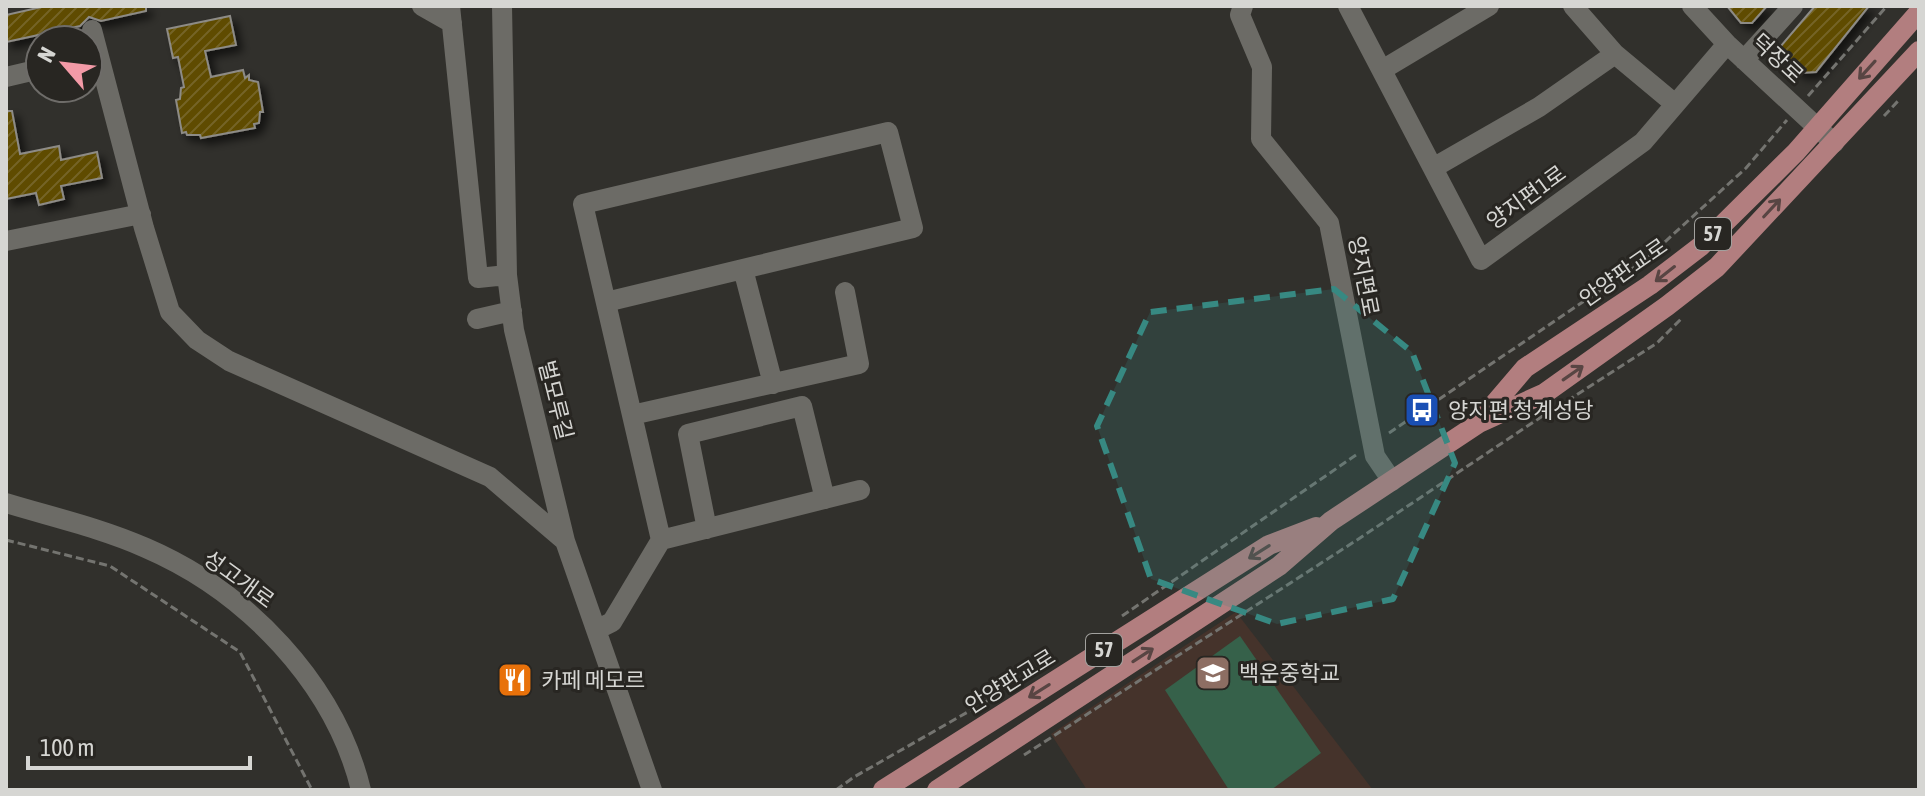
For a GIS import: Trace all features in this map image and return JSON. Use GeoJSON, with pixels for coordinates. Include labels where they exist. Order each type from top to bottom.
{"type":"FeatureCollection","features":[{"type":"Feature","properties":{"kind":"main road","name":"안양판교로"},"geometry":{"type":"LineString","coordinates":[[1479,423],[1525,368],[1650,285],[1701,246],[1796,152],[1919,12]]}},
{"type":"Feature","properties":{"kind":"main road","name":"안양판교로"},"geometry":{"type":"LineString","coordinates":[[937,790],[1279,566],[1331,521],[1479,423],[1545,393],[1680,297],[1717,267],[1919,51]]}},
{"type":"Feature","properties":{"kind":"main road","name":"안양판교로"},"geometry":{"type":"LineString","coordinates":[[883,790],[1269,545],[1331,521]]}},
{"type":"Feature","properties":{"kind":"street"},"geometry":{"type":"LineString","coordinates":[[422,6],[451,14],[478,278],[507,275]]}},
{"type":"Feature","properties":{"kind":"street","name":"벌모루길"},"geometry":{"type":"LineString","coordinates":[[502,6],[507,275],[514,330],[565,541],[652,790]]}},
{"type":"Feature","properties":{"kind":"street","name":"양지편로"},"geometry":{"type":"LineString","coordinates":[[1243,6],[1240,15],[1262,67],[1261,139],[1329,223],[1375,456],[1392,481]]}},
{"type":"Feature","properties":{"kind":"street","name":"양지편1로"},"geometry":{"type":"LineString","coordinates":[[1348,6],[1481,260],[1643,142],[1727,44]]}},
{"type":"Feature","properties":{"kind":"street"},"geometry":{"type":"LineString","coordinates":[[1382,70],[1489,6]]}},
{"type":"Feature","properties":{"kind":"street"},"geometry":{"type":"LineString","coordinates":[[1573,6],[1615,54],[1675,104]]}},
{"type":"Feature","properties":{"kind":"street","name":"덕장로"},"geometry":{"type":"LineString","coordinates":[[1692,6],[1727,44],[1834,143]]}},
{"type":"Feature","properties":{"kind":"street"},"geometry":{"type":"LineString","coordinates":[[1744,60],[1793,6]]}},
{"type":"Feature","properties":{"kind":"street"},"geometry":{"type":"LineString","coordinates":[[1433,168],[1539,107],[1615,54]]}},
{"type":"Feature","properties":{"kind":"street"},"geometry":{"type":"LineString","coordinates":[[104,90],[170,312],[197,340],[229,361],[490,477],[565,541]]}},
{"type":"Feature","properties":{"kind":"street"},"geometry":{"type":"LineString","coordinates":[[596,630],[612,622],[661,540],[583,204],[888,132],[913,228],[606,302]]}},
{"type":"Feature","properties":{"kind":"street"},"geometry":{"type":"LineString","coordinates":[[6,241],[141,214]]}},
{"type":"Feature","properties":{"kind":"street"},"geometry":{"type":"LineString","coordinates":[[743,269],[773,384]]}},
{"type":"Feature","properties":{"kind":"street"},"geometry":{"type":"LineString","coordinates":[[632,415],[859,364],[845,292]]}},
{"type":"Feature","properties":{"kind":"street"},"geometry":{"type":"LineString","coordinates":[[477,319],[512,311]]}},
{"type":"Feature","properties":{"kind":"street"},"geometry":{"type":"LineString","coordinates":[[707,529],[688,434],[802,406],[825,499]]}},
{"type":"Feature","properties":{"kind":"street"},"geometry":{"type":"LineString","coordinates":[[661,540],[860,490]]}},
{"type":"Feature","properties":{"kind":"street","name":"성고개로"},"geometry":{"type":"LineString","coordinates":[[6,503],[146,548],[213,585],[261,621],[322,696],[354,762],[361,790]]}},
{"type":"Feature","properties":{"kind":"path"},"geometry":{"type":"LineString","coordinates":[[6,540],[110,566],[240,652],[312,790]]}},
{"type":"Feature","properties":{"kind":"highlighted area"},"geometry":{"type":"Polygon","coordinates":[[[1334,289],[1412,352],[1455,463],[1393,599],[1277,624],[1151,579],[1097,426],[1150,312],[1334,289]]]}},
{"type":"Feature","properties":{"kind":"shaded area","name":"백운중학교"},"geometry":{"type":"Polygon","coordinates":[[[1236,612],[1373,790],[1087,790],[1051,734],[1236,612]]]}},
{"type":"Feature","properties":{"kind":"green space"},"geometry":{"type":"Polygon","coordinates":[[[1240,636],[1321,753],[1271,790],[1229,790],[1165,690],[1240,636]]]}},
{"type":"Feature","properties":{"kind":"building"},"geometry":{"type":"Polygon","coordinates":[[[46,6],[146,6],[146,11],[101,21],[89,17],[82,24],[24,24],[24,38],[6,42],[6,15],[46,6]]]}},
{"type":"Feature","properties":{"kind":"building"},"geometry":{"type":"Polygon","coordinates":[[[1727,6],[1767,6],[1752,23],[1741,23],[1727,6]]]}},
{"type":"Feature","properties":{"kind":"building"},"geometry":{"type":"Polygon","coordinates":[[[1815,6],[1869,6],[1816,72],[1800,73],[1780,55],[1780,47],[1815,6]]]}},
{"type":"Feature","properties":{"kind":"building"},"geometry":{"type":"Polygon","coordinates":[[[230,16],[236,45],[205,51],[211,77],[243,70],[245,78],[249,75],[249,80],[258,82],[263,112],[260,112],[259,123],[254,124],[255,128],[201,138],[200,135],[187,135],[186,132],[182,133],[176,100],[180,99],[181,88],[184,87],[178,57],[173,58],[167,29],[230,16]]]}},
{"type":"Feature","properties":{"kind":"building"},"geometry":{"type":"Polygon","coordinates":[[[6,111],[12,111],[20,154],[59,146],[61,160],[97,152],[102,178],[61,186],[64,199],[39,205],[36,193],[6,199],[6,111]]]}},
{"type":"Feature","properties":{"kind":"place","name":"양지편.청계성당"},"geometry":{"type":"Point","coordinates":[1422,410]}},
{"type":"Feature","properties":{"kind":"place","name":"백운중학교"},"geometry":{"type":"Point","coordinates":[1213,673]}},
{"type":"Feature","properties":{"kind":"place","name":"카페 메모르"},"geometry":{"type":"Point","coordinates":[515,680]}}]}
